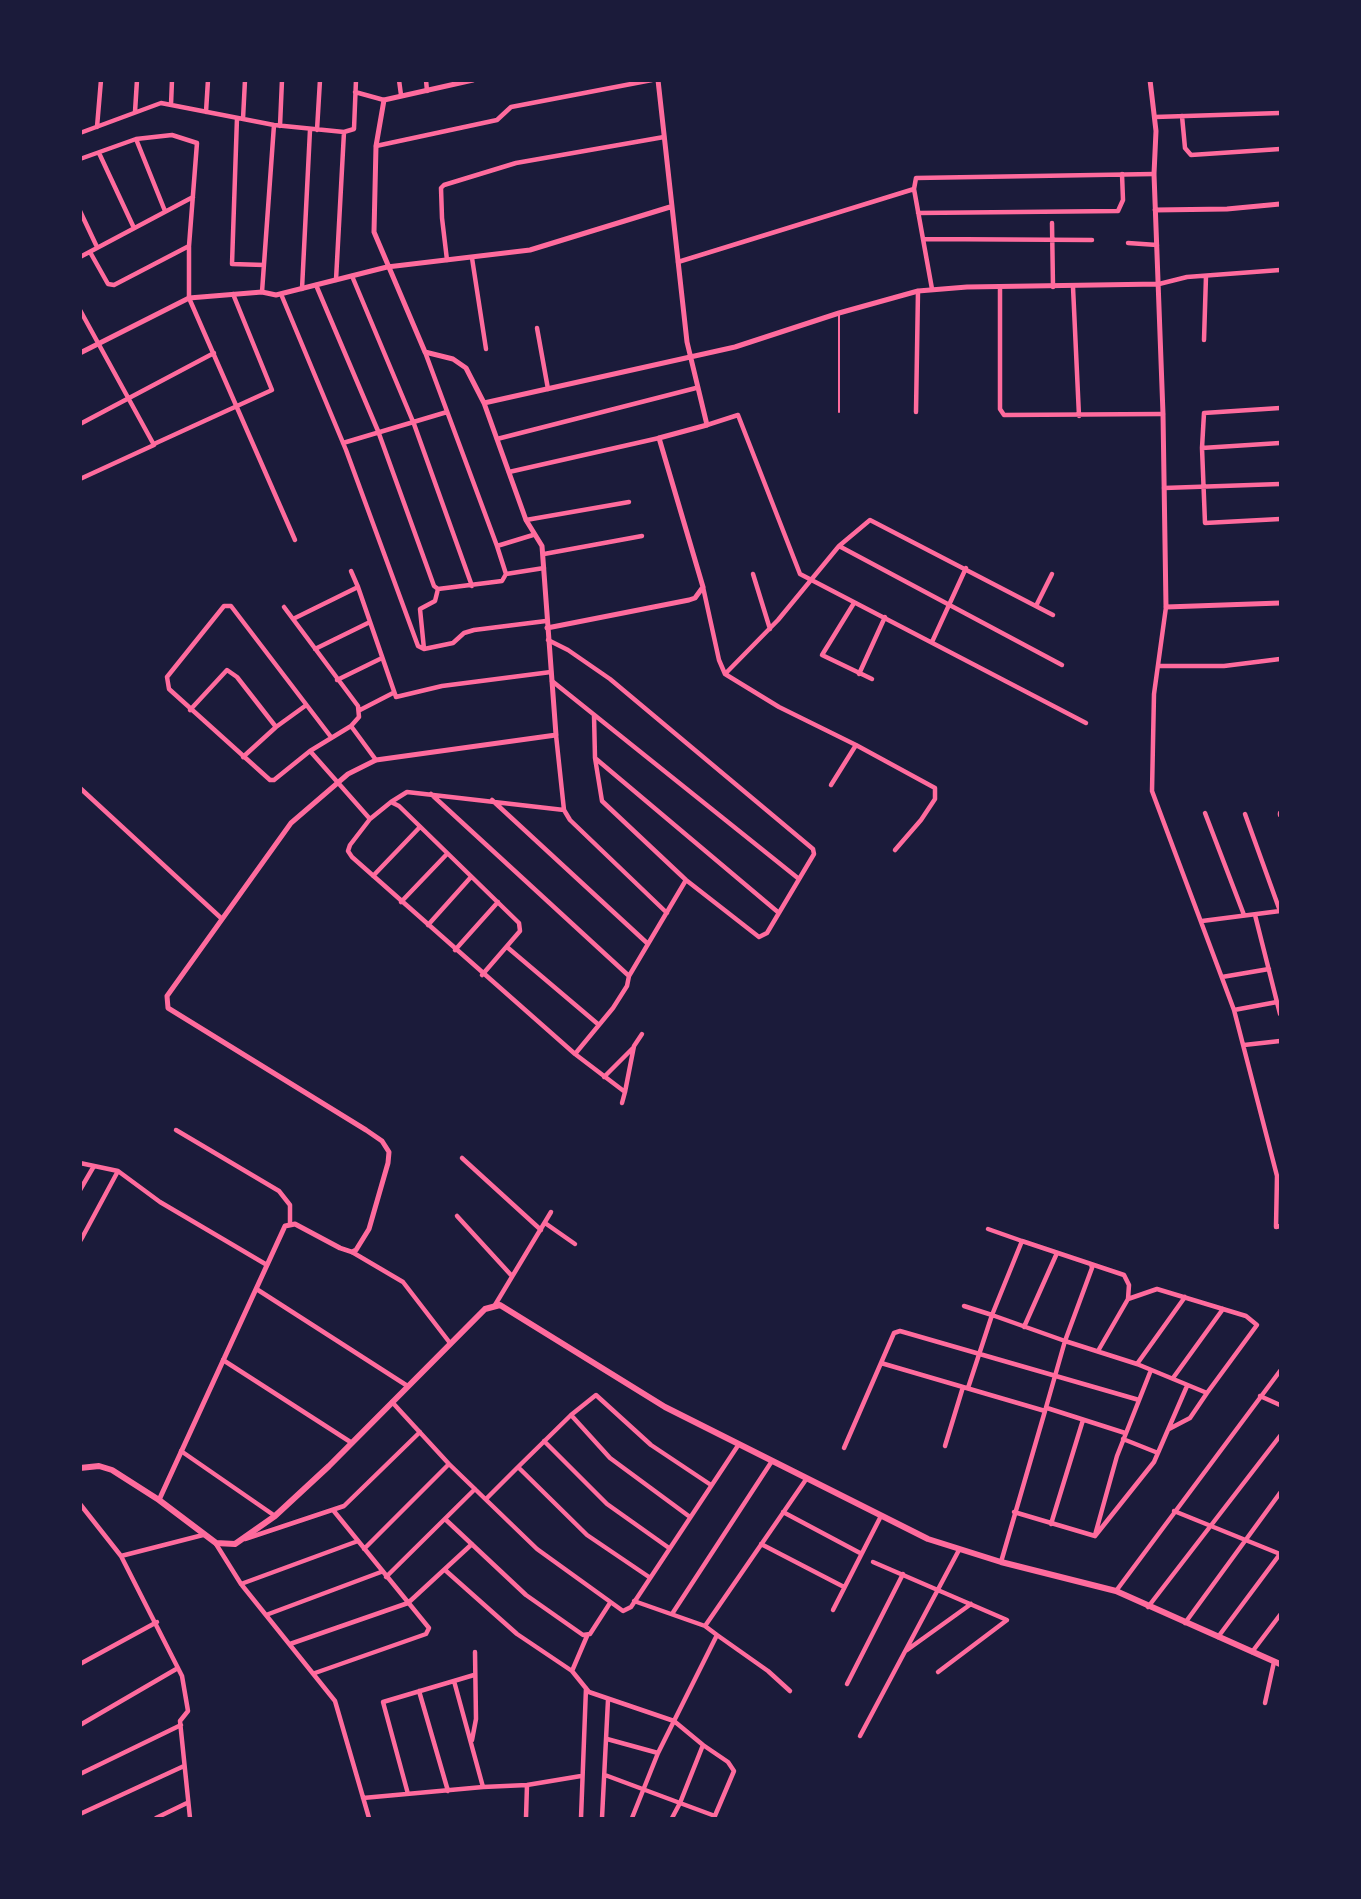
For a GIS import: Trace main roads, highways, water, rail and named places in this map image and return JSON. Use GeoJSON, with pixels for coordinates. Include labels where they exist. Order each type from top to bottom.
{"type":"FeatureCollection","features":[{"type":"Feature","properties":{"kind":"main road"},"geometry":{"type":"LineString","coordinates":[[80,1468],[105,1467],[159,1500],[216,1543],[230,1545],[244,1540],[275,1516],[352,1443],[406,1385],[485,1309],[495,1305],[510,1310],[665,1407],[939,1544],[1116,1591],[1147,1608],[1277,1663]]}}]}
